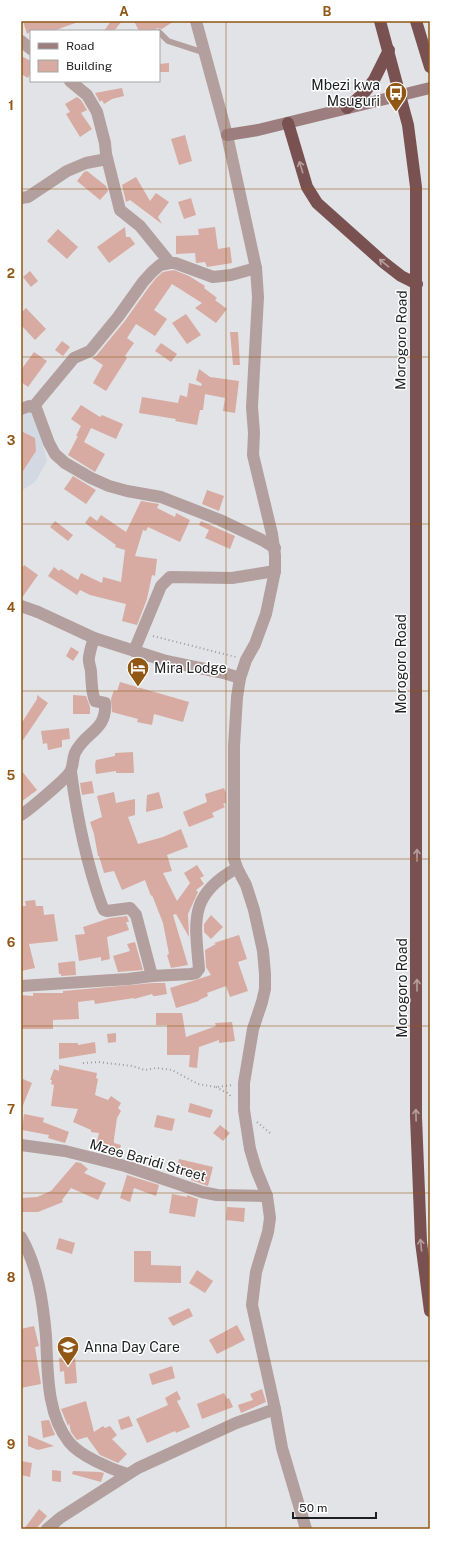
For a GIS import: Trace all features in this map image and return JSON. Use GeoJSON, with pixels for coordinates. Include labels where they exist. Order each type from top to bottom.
{"type":"FeatureCollection","features":[{"type":"Feature","properties":{"kind":"highway","name":"Morogoro Road"},"geometry":{"type":"LineString","coordinates":[[380,21],[408,125],[416,187],[416,1117],[421,1242],[430,1311]]}},
{"type":"Feature","properties":{"kind":"highway"},"geometry":{"type":"LineString","coordinates":[[416,21],[430,67]]}},
{"type":"Feature","properties":{"kind":"highway"},"geometry":{"type":"LineString","coordinates":[[347,108],[364,93],[374,80],[389,50]]}},
{"type":"Feature","properties":{"kind":"highway"},"geometry":{"type":"LineString","coordinates":[[288,123],[307,187],[317,203],[383,262],[401,276],[417,284]]}},
{"type":"Feature","properties":{"kind":"street"},"geometry":{"type":"LineString","coordinates":[[196,21],[226,135],[256,268],[258,296],[252,406],[254,433],[253,455],[274,548],[275,571],[266,614],[255,644],[246,660],[240,678],[237,696],[234,746],[234,859],[246,885],[254,910],[263,951],[265,974],[264,996],[253,1029],[244,1083],[244,1110],[250,1149],[267,1196],[270,1218],[268,1232],[256,1272],[252,1305],[282,1448],[306,1529]]}},
{"type":"Feature","properties":{"kind":"street"},"geometry":{"type":"LineString","coordinates":[[21,41],[30,48]]}},
{"type":"Feature","properties":{"kind":"street"},"geometry":{"type":"LineString","coordinates":[[71,82],[87,95],[97,112],[120,210],[140,226],[170,263]]}},
{"type":"Feature","properties":{"kind":"street"},"geometry":{"type":"LineString","coordinates":[[226,135],[258,130],[430,88]]}},
{"type":"Feature","properties":{"kind":"street"},"geometry":{"type":"LineString","coordinates":[[21,198],[28,197],[67,172],[86,163],[107,159]]}},
{"type":"Feature","properties":{"kind":"street"},"geometry":{"type":"LineString","coordinates":[[21,409],[34,406],[74,358],[90,351],[118,317],[143,282],[160,265],[176,263],[213,277],[230,275],[256,268]]}},
{"type":"Feature","properties":{"kind":"street"},"geometry":{"type":"LineString","coordinates":[[34,406],[38,412],[49,443],[55,454],[65,463],[91,478],[109,486],[161,497],[220,520],[262,540],[274,548]]}},
{"type":"Feature","properties":{"kind":"street"},"geometry":{"type":"LineString","coordinates":[[134,651],[161,586],[170,577],[232,578],[275,571]]}},
{"type":"Feature","properties":{"kind":"street"},"geometry":{"type":"LineString","coordinates":[[21,606],[38,612],[94,638],[166,661],[224,673],[240,678]]}},
{"type":"Feature","properties":{"kind":"street"},"geometry":{"type":"LineString","coordinates":[[94,638],[89,656],[89,666],[92,676],[91,691],[95,701],[105,703],[106,709],[103,721],[96,730],[87,736],[75,752],[70,772],[90,872],[102,906],[104,910],[107,911],[130,908],[133,910],[136,915],[152,976]]}},
{"type":"Feature","properties":{"kind":"street"},"geometry":{"type":"LineString","coordinates":[[21,815],[70,772]]}},
{"type":"Feature","properties":{"kind":"street"},"geometry":{"type":"LineString","coordinates":[[21,986],[191,974],[198,971],[196,920],[200,904],[211,887],[225,875],[237,868]]}},
{"type":"Feature","properties":{"kind":"street","name":"Mzee Baridi Street"},"geometry":{"type":"LineString","coordinates":[[21,1145],[65,1151],[125,1166],[202,1192],[217,1195],[267,1196]]}},
{"type":"Feature","properties":{"kind":"street"},"geometry":{"type":"LineString","coordinates":[[21,1237],[32,1258],[38,1276],[46,1334],[48,1375],[54,1412],[59,1425],[70,1444],[109,1468],[127,1474]]}},
{"type":"Feature","properties":{"kind":"street"},"geometry":{"type":"LineString","coordinates":[[48,1529],[60,1518],[127,1474],[236,1423],[275,1409]]}},
{"type":"Feature","properties":{"kind":"lane"},"geometry":{"type":"LineString","coordinates":[[160,33],[168,40],[205,53]]}},
{"type":"Feature","properties":{"kind":"path"},"geometry":{"type":"LineString","coordinates":[[149,637],[156,636],[246,660]]}},
{"type":"Feature","properties":{"kind":"path"},"geometry":{"type":"LineString","coordinates":[[83,1063],[98,1062],[132,1066],[145,1070],[156,1068],[172,1070],[198,1084],[216,1088],[229,1094],[244,1110]]}},
{"type":"Feature","properties":{"kind":"path"},"geometry":{"type":"LineString","coordinates":[[216,1088],[244,1083]]}},
{"type":"Feature","properties":{"kind":"shaded area"},"geometry":{"type":"Polygon","coordinates":[[[29,409],[38,426],[47,461],[35,482],[21,491],[21,413],[29,409]]]}},
{"type":"Feature","properties":{"kind":"building"},"geometry":{"type":"Polygon","coordinates":[[[23,21],[78,22],[56,30],[30,30],[27,34],[23,21]]]}},
{"type":"Feature","properties":{"kind":"building"},"geometry":{"type":"Polygon","coordinates":[[[111,21],[122,21],[115,30],[105,30],[111,21]]]}},
{"type":"Feature","properties":{"kind":"building"},"geometry":{"type":"Polygon","coordinates":[[[134,21],[174,21],[162,29],[157,28],[156,30],[138,30],[134,21]]]}},
{"type":"Feature","properties":{"kind":"building"},"geometry":{"type":"Polygon","coordinates":[[[21,56],[30,60],[30,75],[28,78],[21,74],[21,56]]]}},
{"type":"Feature","properties":{"kind":"building"},"geometry":{"type":"Polygon","coordinates":[[[169,63],[169,72],[160,72],[160,64],[169,63]]]}},
{"type":"Feature","properties":{"kind":"building"},"geometry":{"type":"Polygon","coordinates":[[[122,88],[124,96],[112,99],[104,104],[102,100],[100,102],[95,93],[122,88]]]}},
{"type":"Feature","properties":{"kind":"building"},"geometry":{"type":"Polygon","coordinates":[[[77,97],[81,100],[87,110],[81,113],[92,129],[80,137],[66,114],[70,112],[65,104],[77,97]]]}},
{"type":"Feature","properties":{"kind":"building"},"geometry":{"type":"Polygon","coordinates":[[[185,135],[192,161],[179,165],[171,139],[185,135]]]}},
{"type":"Feature","properties":{"kind":"building"},"geometry":{"type":"Polygon","coordinates":[[[87,171],[106,186],[108,191],[100,200],[77,181],[84,172],[87,171]]]}},
{"type":"Feature","properties":{"kind":"building"},"geometry":{"type":"Polygon","coordinates":[[[136,177],[150,201],[156,193],[169,202],[158,217],[162,224],[130,200],[126,202],[122,185],[136,177]]]}},
{"type":"Feature","properties":{"kind":"building"},"geometry":{"type":"Polygon","coordinates":[[[191,198],[196,215],[184,219],[178,202],[191,198]]]}},
{"type":"Feature","properties":{"kind":"building"},"geometry":{"type":"Polygon","coordinates":[[[125,227],[126,237],[130,237],[135,244],[109,263],[97,247],[125,227]]]}},
{"type":"Feature","properties":{"kind":"building"},"geometry":{"type":"Polygon","coordinates":[[[215,227],[218,249],[230,247],[232,263],[207,267],[205,262],[196,263],[195,253],[176,254],[176,236],[199,235],[198,229],[215,227]]]}},
{"type":"Feature","properties":{"kind":"building"},"geometry":{"type":"Polygon","coordinates":[[[58,229],[78,247],[67,259],[47,241],[58,229]]]}},
{"type":"Feature","properties":{"kind":"building"},"geometry":{"type":"Polygon","coordinates":[[[174,270],[189,276],[205,286],[204,288],[217,298],[215,300],[227,309],[216,323],[195,308],[202,303],[172,284],[154,310],[167,319],[155,336],[136,324],[127,338],[134,343],[125,356],[127,358],[106,391],[93,383],[103,365],[92,358],[96,356],[124,322],[157,277],[163,272],[174,270]]]}},
{"type":"Feature","properties":{"kind":"building"},"geometry":{"type":"Polygon","coordinates":[[[30,271],[38,281],[31,287],[23,277],[30,271]]]}},
{"type":"Feature","properties":{"kind":"building"},"geometry":{"type":"Polygon","coordinates":[[[26,308],[46,329],[35,340],[21,325],[21,313],[26,308]]]}},
{"type":"Feature","properties":{"kind":"building"},"geometry":{"type":"Polygon","coordinates":[[[186,314],[201,335],[187,344],[172,323],[186,314]]]}},
{"type":"Feature","properties":{"kind":"building"},"geometry":{"type":"Polygon","coordinates":[[[230,332],[238,332],[240,365],[233,365],[230,332]]]}},
{"type":"Feature","properties":{"kind":"building"},"geometry":{"type":"Polygon","coordinates":[[[62,341],[70,347],[63,356],[55,350],[62,341]]]}},
{"type":"Feature","properties":{"kind":"building"},"geometry":{"type":"Polygon","coordinates":[[[161,343],[177,354],[171,362],[155,351],[161,343]]]}},
{"type":"Feature","properties":{"kind":"building"},"geometry":{"type":"Polygon","coordinates":[[[34,352],[47,361],[28,387],[21,382],[21,370],[34,352]]]}},
{"type":"Feature","properties":{"kind":"building"},"geometry":{"type":"Polygon","coordinates":[[[199,369],[210,377],[239,381],[235,413],[223,411],[225,398],[205,394],[203,410],[200,410],[197,425],[175,421],[176,419],[139,413],[142,397],[178,403],[180,395],[187,397],[189,383],[201,386],[202,384],[196,380],[199,369]]]}},
{"type":"Feature","properties":{"kind":"building"},"geometry":{"type":"Polygon","coordinates":[[[81,405],[100,417],[102,415],[123,424],[116,439],[91,428],[84,442],[105,454],[95,472],[68,455],[78,436],[76,436],[81,426],[71,419],[81,405]]]}},
{"type":"Feature","properties":{"kind":"building"},"geometry":{"type":"Polygon","coordinates":[[[21,431],[35,438],[36,451],[21,474],[21,431]]]}},
{"type":"Feature","properties":{"kind":"building"},"geometry":{"type":"Polygon","coordinates":[[[73,476],[96,490],[86,504],[64,489],[73,476]]]}},
{"type":"Feature","properties":{"kind":"building"},"geometry":{"type":"Polygon","coordinates":[[[207,490],[224,496],[219,511],[202,504],[207,490]]]}},
{"type":"Feature","properties":{"kind":"building"},"geometry":{"type":"Polygon","coordinates":[[[141,501],[159,504],[157,508],[175,517],[176,513],[190,520],[180,542],[148,527],[146,531],[143,530],[135,556],[157,559],[155,576],[152,575],[147,599],[137,625],[122,621],[126,604],[90,595],[80,590],[77,595],[48,576],[54,567],[59,571],[61,569],[78,580],[81,573],[102,583],[103,577],[121,582],[125,550],[115,547],[116,545],[85,523],[90,516],[97,521],[101,515],[126,532],[141,501]]]}},
{"type":"Feature","properties":{"kind":"building"},"geometry":{"type":"Polygon","coordinates":[[[55,521],[73,535],[68,541],[50,527],[55,521]]]}},
{"type":"Feature","properties":{"kind":"building"},"geometry":{"type":"Polygon","coordinates":[[[201,521],[235,536],[230,549],[205,538],[209,530],[199,525],[201,521]]]}},
{"type":"Feature","properties":{"kind":"building"},"geometry":{"type":"Polygon","coordinates":[[[24,565],[38,575],[21,599],[21,570],[24,565]]]}},
{"type":"Feature","properties":{"kind":"building"},"geometry":{"type":"Polygon","coordinates":[[[71,647],[79,652],[73,661],[66,656],[71,647]]]}},
{"type":"Feature","properties":{"kind":"building"},"geometry":{"type":"Polygon","coordinates":[[[120,682],[189,702],[183,722],[154,714],[152,725],[137,722],[138,719],[112,712],[111,699],[114,690],[117,691],[120,682]]]}},
{"type":"Feature","properties":{"kind":"building"},"geometry":{"type":"Polygon","coordinates":[[[37,695],[48,703],[21,743],[21,724],[37,699],[37,695]]]}},
{"type":"Feature","properties":{"kind":"building"},"geometry":{"type":"Polygon","coordinates":[[[73,695],[86,696],[90,707],[90,714],[73,714],[73,695]]]}},
{"type":"Feature","properties":{"kind":"building"},"geometry":{"type":"Polygon","coordinates":[[[69,728],[70,739],[62,740],[62,747],[48,750],[47,743],[43,744],[41,731],[69,728]]]}},
{"type":"Feature","properties":{"kind":"building"},"geometry":{"type":"Polygon","coordinates":[[[133,752],[134,773],[116,773],[116,771],[96,774],[96,760],[115,756],[115,753],[133,752]]]}},
{"type":"Feature","properties":{"kind":"building"},"geometry":{"type":"Polygon","coordinates":[[[21,770],[37,790],[21,802],[21,770]]]}},
{"type":"Feature","properties":{"kind":"building"},"geometry":{"type":"Polygon","coordinates":[[[92,781],[94,793],[82,795],[80,783],[92,781]]]}},
{"type":"Feature","properties":{"kind":"building"},"geometry":{"type":"Polygon","coordinates":[[[224,788],[226,793],[226,803],[223,804],[225,807],[212,813],[214,817],[189,827],[183,812],[207,802],[205,794],[224,788]]]}},
{"type":"Feature","properties":{"kind":"building"},"geometry":{"type":"Polygon","coordinates":[[[114,792],[116,803],[135,799],[135,815],[128,817],[138,844],[163,837],[181,829],[188,847],[167,855],[172,871],[163,873],[177,901],[190,883],[184,873],[197,865],[204,876],[200,878],[204,884],[196,890],[198,892],[188,914],[189,937],[176,914],[173,915],[188,965],[171,968],[167,955],[169,954],[163,923],[145,880],[122,890],[114,871],[104,873],[98,856],[90,822],[102,817],[97,796],[114,792]]]}},
{"type":"Feature","properties":{"kind":"building"},"geometry":{"type":"Polygon","coordinates":[[[159,792],[163,808],[146,812],[147,795],[159,792]]]}},
{"type":"Feature","properties":{"kind":"building"},"geometry":{"type":"Polygon","coordinates":[[[35,900],[36,906],[43,906],[44,915],[54,914],[58,941],[29,944],[35,968],[21,971],[21,906],[26,906],[25,901],[35,900]]]}},
{"type":"Feature","properties":{"kind":"building"},"geometry":{"type":"Polygon","coordinates":[[[211,915],[223,927],[211,939],[204,932],[204,924],[211,915]]]}},
{"type":"Feature","properties":{"kind":"building"},"geometry":{"type":"Polygon","coordinates":[[[127,916],[129,922],[126,922],[129,930],[107,937],[110,959],[101,961],[101,957],[79,961],[75,935],[85,934],[83,927],[110,918],[127,916]]]}},
{"type":"Feature","properties":{"kind":"building"},"geometry":{"type":"Polygon","coordinates":[[[239,935],[247,959],[238,962],[248,991],[230,997],[226,986],[207,993],[208,996],[199,1001],[176,1008],[170,988],[211,975],[206,967],[205,950],[216,944],[214,943],[239,935]]]}},
{"type":"Feature","properties":{"kind":"building"},"geometry":{"type":"Polygon","coordinates":[[[135,942],[143,970],[118,972],[113,956],[130,951],[127,944],[135,942]]]}},
{"type":"Feature","properties":{"kind":"building"},"geometry":{"type":"Polygon","coordinates":[[[75,961],[76,975],[61,976],[61,974],[59,974],[58,963],[75,961]]]}},
{"type":"Feature","properties":{"kind":"building"},"geometry":{"type":"Polygon","coordinates":[[[165,983],[167,994],[153,996],[152,994],[134,999],[95,1004],[94,1000],[78,1002],[79,1019],[53,1020],[53,1029],[21,1029],[21,995],[33,996],[33,993],[63,993],[63,991],[165,983]]]}},
{"type":"Feature","properties":{"kind":"building"},"geometry":{"type":"Polygon","coordinates":[[[156,1013],[182,1013],[186,1037],[216,1026],[215,1023],[232,1022],[235,1041],[219,1043],[219,1040],[199,1047],[197,1068],[189,1067],[190,1055],[167,1055],[167,1025],[156,1025],[156,1013]]]}},
{"type":"Feature","properties":{"kind":"building"},"geometry":{"type":"Polygon","coordinates":[[[116,1033],[116,1042],[108,1043],[107,1034],[116,1033]]]}},
{"type":"Feature","properties":{"kind":"building"},"geometry":{"type":"Polygon","coordinates":[[[95,1042],[96,1053],[59,1059],[59,1043],[78,1043],[78,1045],[95,1042]]]}},
{"type":"Feature","properties":{"kind":"building"},"geometry":{"type":"Polygon","coordinates":[[[59,1065],[97,1073],[96,1078],[98,1079],[95,1095],[108,1100],[111,1096],[121,1103],[118,1108],[121,1111],[117,1118],[114,1139],[114,1143],[121,1145],[118,1156],[100,1151],[101,1147],[96,1145],[99,1133],[91,1132],[91,1130],[73,1122],[78,1109],[51,1106],[54,1085],[51,1084],[52,1080],[50,1080],[54,1069],[59,1071],[59,1065]]]}},
{"type":"Feature","properties":{"kind":"building"},"geometry":{"type":"Polygon","coordinates":[[[23,1079],[32,1083],[21,1110],[21,1085],[23,1079]]]}},
{"type":"Feature","properties":{"kind":"building"},"geometry":{"type":"Polygon","coordinates":[[[190,1103],[213,1110],[210,1118],[188,1112],[190,1103]]]}},
{"type":"Feature","properties":{"kind":"building"},"geometry":{"type":"Polygon","coordinates":[[[24,1114],[44,1118],[43,1122],[69,1132],[65,1143],[48,1138],[49,1135],[22,1130],[24,1114]]]}},
{"type":"Feature","properties":{"kind":"building"},"geometry":{"type":"Polygon","coordinates":[[[157,1115],[175,1119],[172,1131],[154,1127],[157,1115]]]}},
{"type":"Feature","properties":{"kind":"building"},"geometry":{"type":"Polygon","coordinates":[[[220,1125],[230,1133],[223,1141],[213,1133],[220,1125]]]}},
{"type":"Feature","properties":{"kind":"building"},"geometry":{"type":"Polygon","coordinates":[[[179,1159],[213,1167],[208,1186],[191,1180],[192,1176],[176,1173],[179,1159]]]}},
{"type":"Feature","properties":{"kind":"building"},"geometry":{"type":"Polygon","coordinates":[[[76,1162],[81,1163],[88,1169],[84,1173],[106,1183],[98,1200],[71,1188],[62,1200],[63,1202],[38,1212],[21,1212],[21,1198],[37,1197],[51,1191],[76,1162]]]}},
{"type":"Feature","properties":{"kind":"building"},"geometry":{"type":"Polygon","coordinates":[[[127,1175],[159,1185],[156,1196],[134,1188],[130,1202],[120,1198],[127,1175]]]}},
{"type":"Feature","properties":{"kind":"building"},"geometry":{"type":"Polygon","coordinates":[[[172,1194],[187,1197],[187,1195],[198,1199],[195,1217],[169,1213],[172,1194]]]}},
{"type":"Feature","properties":{"kind":"building"},"geometry":{"type":"Polygon","coordinates":[[[227,1207],[245,1208],[244,1222],[226,1220],[227,1207]]]}},
{"type":"Feature","properties":{"kind":"building"},"geometry":{"type":"Polygon","coordinates":[[[59,1238],[75,1243],[72,1254],[56,1249],[59,1238]]]}},
{"type":"Feature","properties":{"kind":"building"},"geometry":{"type":"Polygon","coordinates":[[[134,1251],[151,1251],[151,1265],[181,1266],[181,1283],[134,1282],[134,1251]]]}},
{"type":"Feature","properties":{"kind":"building"},"geometry":{"type":"Polygon","coordinates":[[[197,1270],[213,1281],[205,1293],[189,1283],[197,1270]]]}},
{"type":"Feature","properties":{"kind":"building"},"geometry":{"type":"Polygon","coordinates":[[[189,1308],[193,1316],[173,1326],[168,1318],[189,1308]]]}},
{"type":"Feature","properties":{"kind":"building"},"geometry":{"type":"Polygon","coordinates":[[[237,1325],[245,1340],[217,1354],[209,1340],[237,1325]]]}},
{"type":"Feature","properties":{"kind":"building"},"geometry":{"type":"Polygon","coordinates":[[[34,1326],[39,1346],[35,1347],[41,1384],[21,1388],[21,1329],[34,1326]]]}},
{"type":"Feature","properties":{"kind":"building","name":"Anna Day Care"},"geometry":{"type":"Polygon","coordinates":[[[75,1356],[77,1383],[65,1384],[64,1371],[60,1372],[59,1358],[75,1356]]]}},
{"type":"Feature","properties":{"kind":"building"},"geometry":{"type":"Polygon","coordinates":[[[172,1366],[175,1378],[152,1385],[149,1374],[172,1366]]]}},
{"type":"Feature","properties":{"kind":"building"},"geometry":{"type":"Polygon","coordinates":[[[262,1389],[266,1402],[241,1413],[238,1405],[253,1400],[250,1394],[262,1389]]]}},
{"type":"Feature","properties":{"kind":"building"},"geometry":{"type":"Polygon","coordinates":[[[177,1391],[181,1399],[177,1401],[190,1427],[176,1433],[175,1431],[147,1443],[136,1419],[168,1405],[165,1398],[177,1391]]]}},
{"type":"Feature","properties":{"kind":"building"},"geometry":{"type":"Polygon","coordinates":[[[224,1393],[227,1399],[229,1398],[233,1407],[202,1419],[197,1404],[224,1393]]]}},
{"type":"Feature","properties":{"kind":"building"},"geometry":{"type":"Polygon","coordinates":[[[86,1401],[94,1432],[103,1426],[105,1428],[110,1426],[117,1435],[112,1439],[127,1454],[118,1463],[100,1455],[87,1437],[77,1440],[71,1432],[69,1423],[68,1426],[61,1409],[86,1401]]]}},
{"type":"Feature","properties":{"kind":"building"},"geometry":{"type":"Polygon","coordinates":[[[129,1416],[133,1426],[121,1430],[118,1420],[129,1416]]]}},
{"type":"Feature","properties":{"kind":"building"},"geometry":{"type":"Polygon","coordinates":[[[49,1420],[55,1435],[43,1438],[41,1421],[49,1420]]]}},
{"type":"Feature","properties":{"kind":"building"},"geometry":{"type":"Polygon","coordinates":[[[28,1435],[54,1446],[38,1450],[28,1446],[28,1435]]]}},
{"type":"Feature","properties":{"kind":"building"},"geometry":{"type":"Polygon","coordinates":[[[21,1461],[32,1463],[30,1477],[21,1475],[21,1461]]]}},
{"type":"Feature","properties":{"kind":"building"},"geometry":{"type":"Polygon","coordinates":[[[52,1470],[61,1471],[61,1482],[52,1481],[52,1470]]]}},
{"type":"Feature","properties":{"kind":"building"},"geometry":{"type":"Polygon","coordinates":[[[73,1471],[104,1473],[101,1482],[72,1474],[73,1471]]]}},
{"type":"Feature","properties":{"kind":"building"},"geometry":{"type":"Polygon","coordinates":[[[39,1509],[47,1516],[36,1529],[24,1529],[39,1509]]]}},
{"type":"Feature","properties":{"kind":"place","name":"Mbezi kwa Msuguri"},"geometry":{"type":"Point","coordinates":[396,112]}},
{"type":"Feature","properties":{"kind":"place","name":"Mira Lodge"},"geometry":{"type":"Point","coordinates":[138,688]}},
{"type":"Feature","properties":{"kind":"place","name":"Anna Day Care"},"geometry":{"type":"Point","coordinates":[68,1366]}}]}
